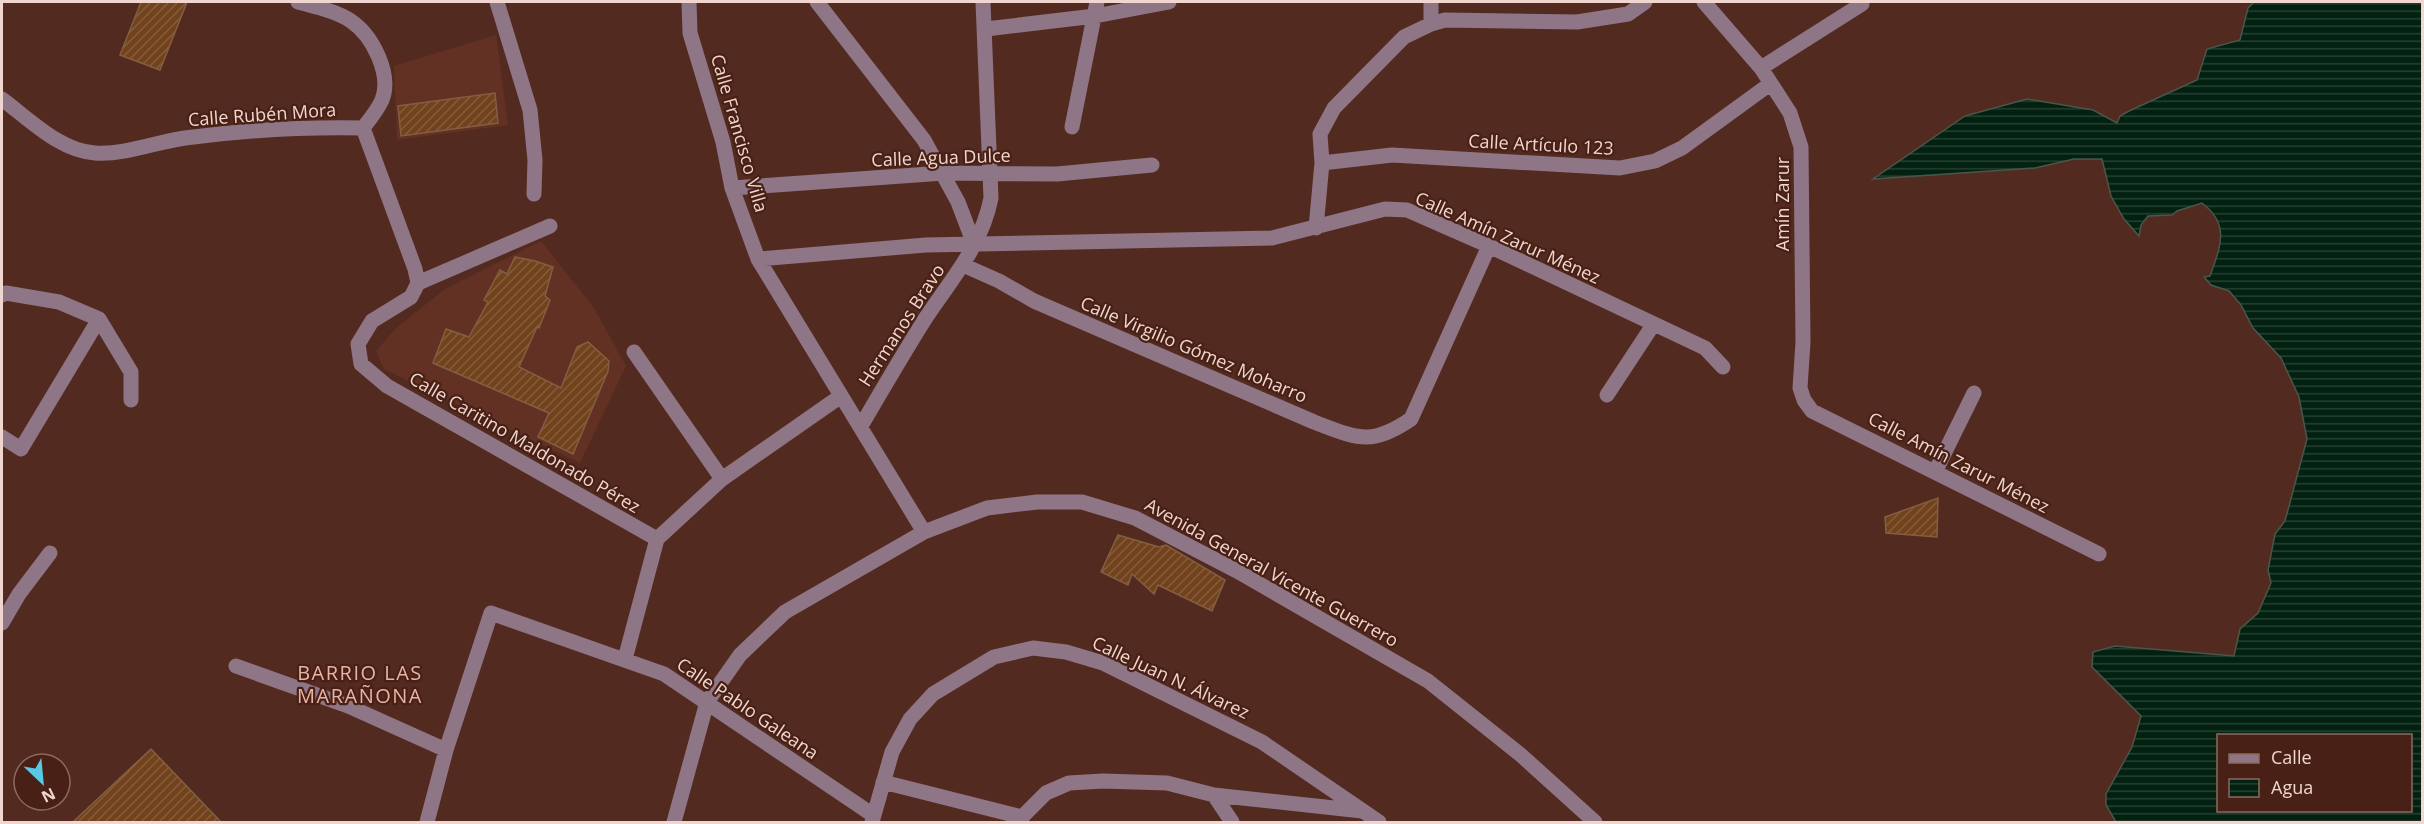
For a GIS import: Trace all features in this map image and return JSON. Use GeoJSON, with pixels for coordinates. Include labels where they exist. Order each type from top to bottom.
{"type":"FeatureCollection","features":[{"type":"Feature","properties":{"kind":"street"},"geometry":{"type":"LineString","coordinates":[[298,2],[332,12],[352,22],[368,39],[382,67],[385,81],[383,98],[363,128],[415,269],[418,283],[550,226]]}},
{"type":"Feature","properties":{"kind":"street"},"geometry":{"type":"LineString","coordinates":[[497,2],[530,110],[535,160],[534,194]]}},
{"type":"Feature","properties":{"kind":"street","name":"Calle Francisco Villa"},"geometry":{"type":"LineString","coordinates":[[689,2],[690,33],[723,142],[732,188],[758,259],[924,532]]}},
{"type":"Feature","properties":{"kind":"street"},"geometry":{"type":"LineString","coordinates":[[817,2],[924,140],[958,202],[974,244]]}},
{"type":"Feature","properties":{"kind":"street","name":"Hermanos Bravo"},"geometry":{"type":"LineString","coordinates":[[861,426],[926,318],[963,265],[987,219],[990,173],[984,2]]}},
{"type":"Feature","properties":{"kind":"street"},"geometry":{"type":"LineString","coordinates":[[986,29],[1096,7],[1169,2]]}},
{"type":"Feature","properties":{"kind":"street"},"geometry":{"type":"LineString","coordinates":[[1431,2],[1431,24]]}},
{"type":"Feature","properties":{"kind":"street"},"geometry":{"type":"LineString","coordinates":[[1316,228],[1323,163],[1320,134],[1334,108],[1404,37],[1445,20],[1577,22],[1628,14],[1645,2]]}},
{"type":"Feature","properties":{"kind":"street","name":"Amín Zarur"},"geometry":{"type":"LineString","coordinates":[[1704,2],[1761,68],[1790,113],[1801,147],[1803,342],[1800,388],[1804,400]]}},
{"type":"Feature","properties":{"kind":"street"},"geometry":{"type":"LineString","coordinates":[[1761,68],[1862,4]]}},
{"type":"Feature","properties":{"kind":"street"},"geometry":{"type":"LineString","coordinates":[[1072,127],[1096,7]]}},
{"type":"Feature","properties":{"kind":"street","name":"Calle Artículo 123"},"geometry":{"type":"LineString","coordinates":[[1323,163],[1392,155],[1620,168],[1655,161],[1682,148],[1770,84]]}},
{"type":"Feature","properties":{"kind":"street","name":"Calle Rubén Mora"},"geometry":{"type":"LineString","coordinates":[[2,99],[64,144],[94,153],[185,138],[318,127],[363,128]]}},
{"type":"Feature","properties":{"kind":"street","name":"Calle Agua Dulce"},"geometry":{"type":"LineString","coordinates":[[732,188],[944,173],[1057,174],[1152,165]]}},
{"type":"Feature","properties":{"kind":"street","name":"Calle Amín Zarur Ménez"},"geometry":{"type":"LineString","coordinates":[[758,259],[926,245],[1272,238],[1385,209],[1407,210],[1490,246],[1705,348],[1723,367]]}},
{"type":"Feature","properties":{"kind":"street","name":"Calle Virgilio Gómez Moharro"},"geometry":{"type":"LineString","coordinates":[[963,265],[1045,305],[1314,422],[1355,438],[1373,438],[1395,430],[1411,419],[1490,246]]}},
{"type":"Feature","properties":{"kind":"street","name":"Calle Caritino Maldonado Pérez"},"geometry":{"type":"LineString","coordinates":[[418,283],[411,297],[372,321],[358,344],[361,364],[374,377],[657,539]]}},
{"type":"Feature","properties":{"kind":"street"},"geometry":{"type":"LineString","coordinates":[[3,292],[59,302],[99,319],[131,372],[131,400]]}},
{"type":"Feature","properties":{"kind":"street"},"geometry":{"type":"LineString","coordinates":[[2,436],[21,449],[99,319]]}},
{"type":"Feature","properties":{"kind":"street"},"geometry":{"type":"LineString","coordinates":[[1607,395],[1653,325]]}},
{"type":"Feature","properties":{"kind":"street"},"geometry":{"type":"LineString","coordinates":[[634,352],[722,479]]}},
{"type":"Feature","properties":{"kind":"street"},"geometry":{"type":"LineString","coordinates":[[1935,472],[1974,393]]}},
{"type":"Feature","properties":{"kind":"street"},"geometry":{"type":"LineString","coordinates":[[625,659],[657,539],[722,479],[841,396]]}},
{"type":"Feature","properties":{"kind":"street","name":"Calle Amín Zarur Ménez"},"geometry":{"type":"LineString","coordinates":[[1804,400],[1812,411],[2099,554]]}},
{"type":"Feature","properties":{"kind":"street","name":"Avenida General Vicente Guerrero"},"geometry":{"type":"LineString","coordinates":[[674,822],[708,702],[740,655],[785,612],[924,532],[987,508],[1037,502],[1082,502],[1135,518],[1237,571],[1428,681],[1521,756],[1595,822]]}},
{"type":"Feature","properties":{"kind":"street"},"geometry":{"type":"LineString","coordinates":[[2,623],[19,594],[50,553]]}},
{"type":"Feature","properties":{"kind":"street","name":"Calle Pablo Galeana"},"geometry":{"type":"LineString","coordinates":[[446,750],[491,613],[664,674],[708,702],[872,819]]}},
{"type":"Feature","properties":{"kind":"street","name":"Calle Juan N. Álvarez"},"geometry":{"type":"LineString","coordinates":[[872,819],[892,752],[910,720],[933,694],[994,657],[1033,648],[1066,652],[1103,663],[1209,715],[1262,742],[1379,822]]}},
{"type":"Feature","properties":{"kind":"street"},"geometry":{"type":"LineString","coordinates":[[236,666],[348,706],[446,750],[427,822]]}},
{"type":"Feature","properties":{"kind":"street"},"geometry":{"type":"LineString","coordinates":[[883,782],[1021,820],[1046,793],[1069,783],[1103,781],[1167,783],[1214,795],[1364,812]]}},
{"type":"Feature","properties":{"kind":"street"},"geometry":{"type":"LineString","coordinates":[[1214,795],[1232,822]]}},
{"type":"Feature","properties":{"kind":"shaded area"},"geometry":{"type":"Polygon","coordinates":[[[496,35],[508,125],[397,140],[394,66],[496,35]]]}},
{"type":"Feature","properties":{"kind":"shaded area"},"geometry":{"type":"Polygon","coordinates":[[[541,241],[594,308],[626,366],[580,463],[384,369],[376,351],[396,328],[445,289],[541,241]]]}},
{"type":"Feature","properties":{"kind":"water"},"geometry":{"type":"Polygon","coordinates":[[[2254,2],[2422,2],[2422,822],[2116,822],[2106,805],[2106,794],[2132,747],[2141,716],[2092,667],[2093,652],[2115,646],[2234,656],[2240,629],[2258,613],[2271,583],[2268,570],[2275,534],[2285,521],[2307,439],[2299,397],[2281,358],[2253,328],[2241,305],[2229,291],[2211,285],[2204,277],[2210,276],[2221,237],[2217,220],[2211,211],[2202,203],[2177,211],[2172,215],[2148,216],[2141,225],[2139,236],[2124,219],[2111,196],[2102,159],[2074,159],[2035,168],[1873,179],[1965,116],[2027,99],[2093,110],[2117,123],[2120,116],[2129,111],[2197,80],[2207,49],[2240,40],[2248,8],[2254,2]]]}},
{"type":"Feature","properties":{"kind":"building"},"geometry":{"type":"Polygon","coordinates":[[[141,2],[187,2],[160,70],[120,55],[141,2]]]}},
{"type":"Feature","properties":{"kind":"building"},"geometry":{"type":"Polygon","coordinates":[[[495,93],[498,123],[401,136],[398,106],[495,93]]]}},
{"type":"Feature","properties":{"kind":"building"},"geometry":{"type":"Polygon","coordinates":[[[515,257],[553,267],[545,296],[550,300],[519,367],[561,388],[577,347],[588,342],[609,361],[608,371],[573,454],[538,437],[549,413],[433,363],[446,329],[469,337],[488,302],[484,300],[500,270],[507,274],[515,257]]]}},
{"type":"Feature","properties":{"kind":"building"},"geometry":{"type":"Polygon","coordinates":[[[1938,498],[1937,537],[1886,533],[1885,517],[1938,498]]]}},
{"type":"Feature","properties":{"kind":"building"},"geometry":{"type":"Polygon","coordinates":[[[1118,535],[1159,547],[1166,545],[1225,580],[1212,611],[1158,585],[1154,594],[1132,574],[1128,585],[1101,572],[1118,535]]]}},
{"type":"Feature","properties":{"kind":"building"},"geometry":{"type":"Polygon","coordinates":[[[151,749],[221,822],[73,822],[151,749]]]}},
{"type":"Feature","properties":{"kind":"district","name":"BARRIO LAS MARAÑONA"},"geometry":{"type":"Point","coordinates":[360,684]}}]}
